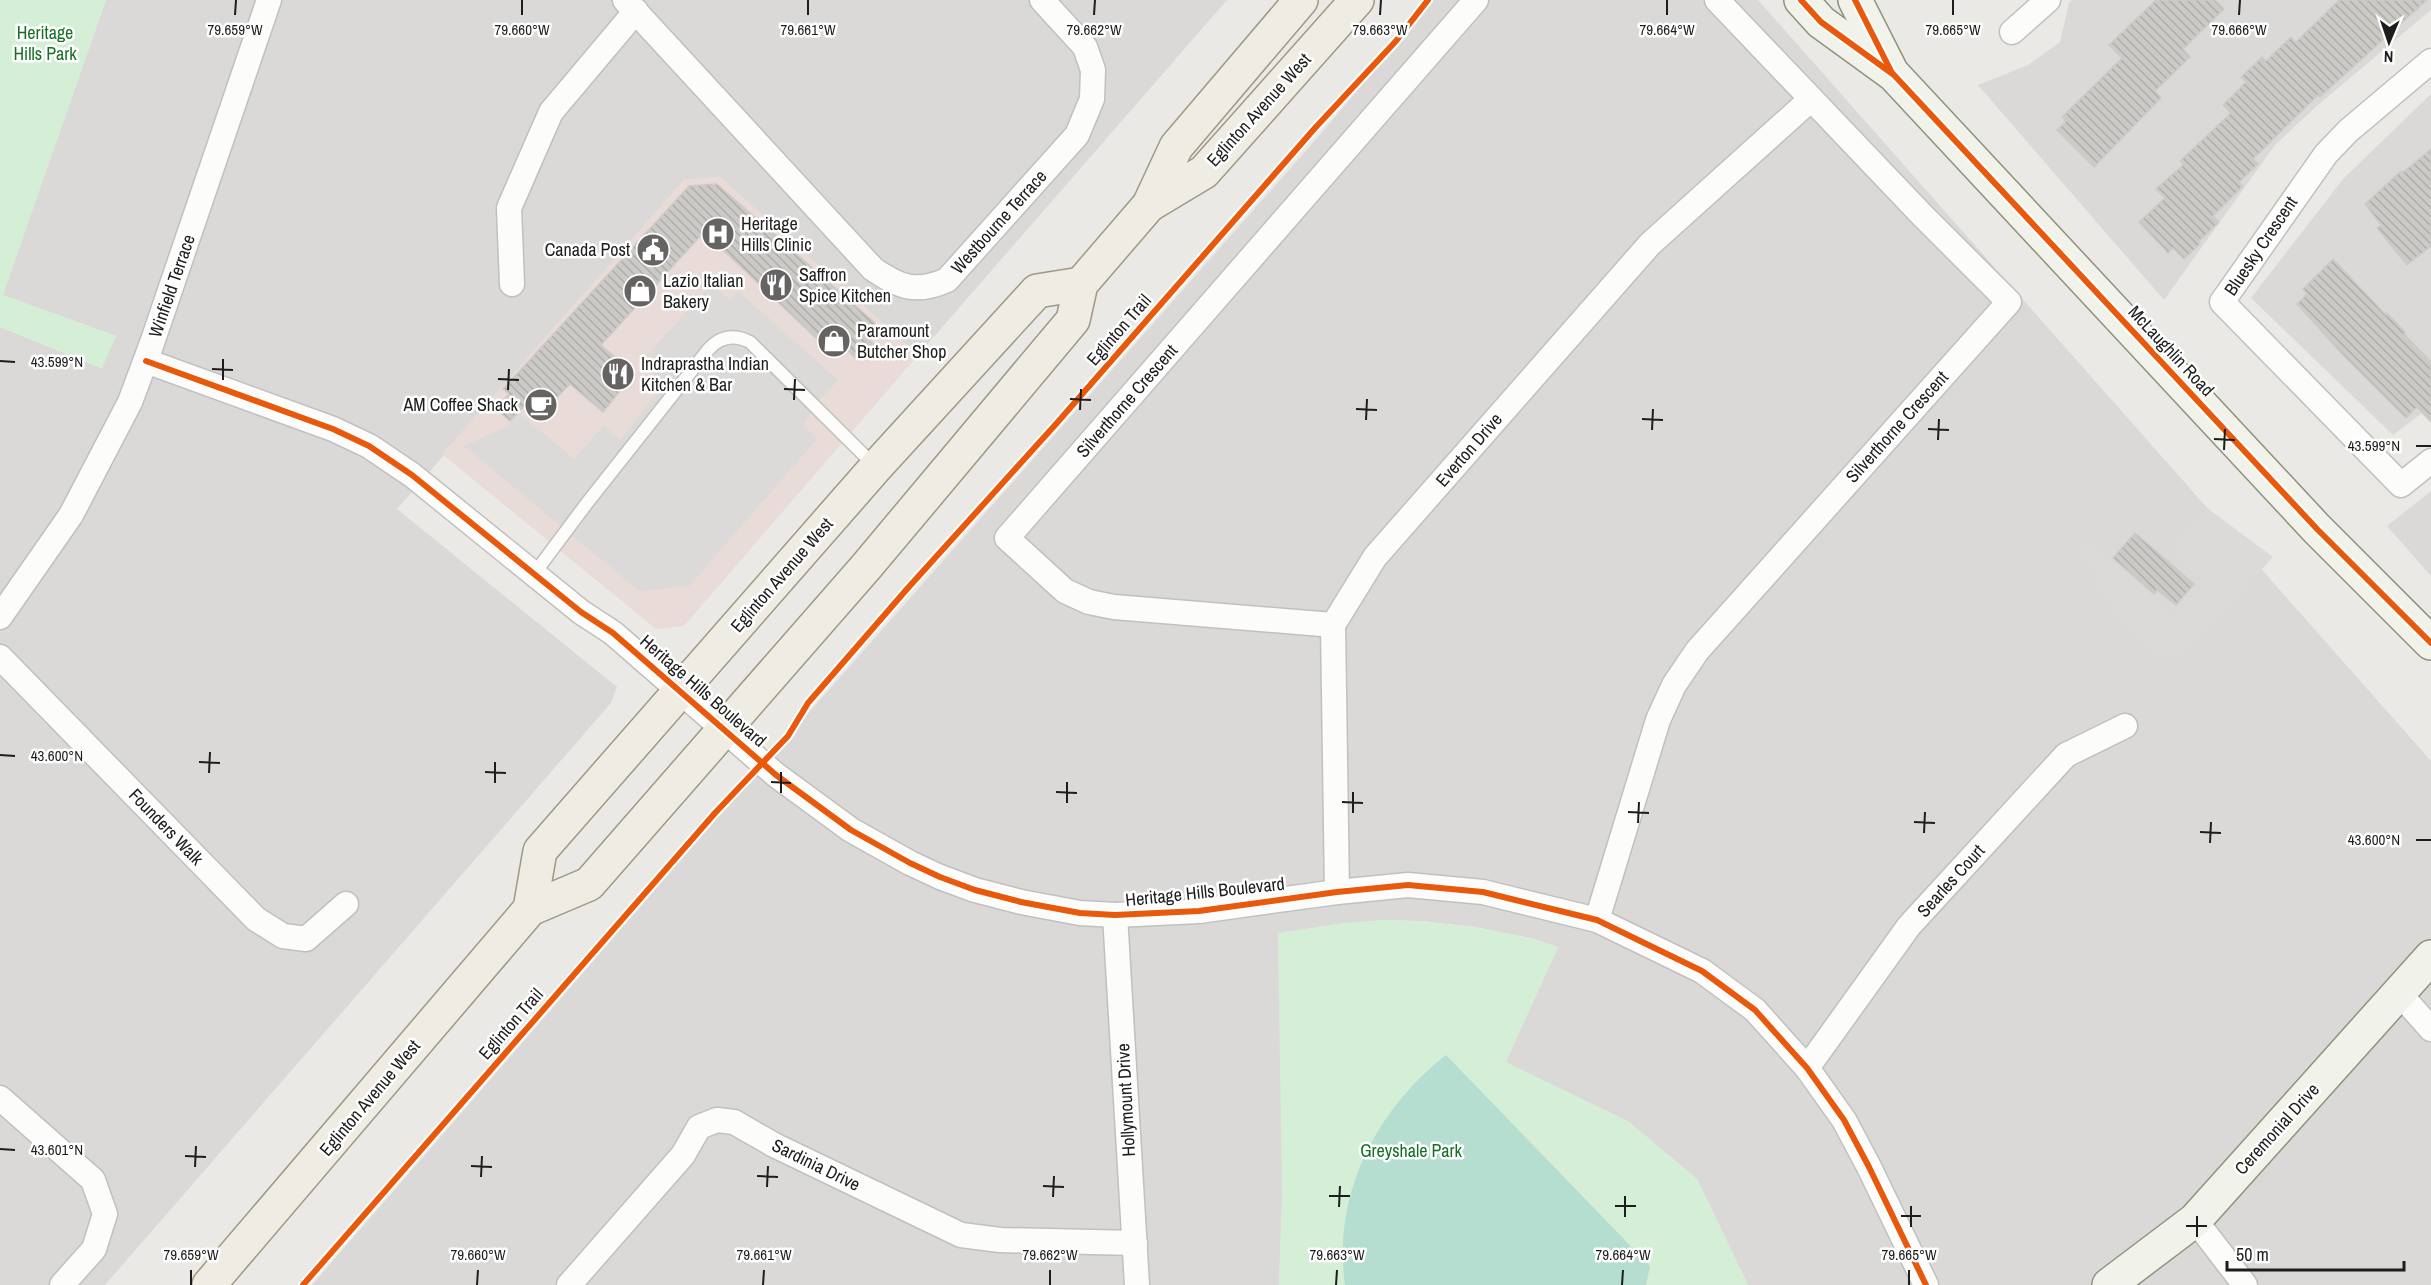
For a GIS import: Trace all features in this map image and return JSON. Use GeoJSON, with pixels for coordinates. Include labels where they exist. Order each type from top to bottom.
{"type":"FeatureCollection","features":[{"type":"Feature","properties":{"kind":"main road","name":"Eglinton Avenue West"},"geometry":{"type":"LineString","coordinates":[[208,1285],[530,909],[589,884],[866,567],[1073,320],[1081,284],[1149,205],[1176,147],[1301,0]]}},
{"type":"Feature","properties":{"kind":"main road","name":"Eglinton Avenue West"},"geometry":{"type":"LineString","coordinates":[[1149,205],[1204,172],[1357,0]]}},
{"type":"Feature","properties":{"kind":"main road","name":"Eglinton Avenue West"},"geometry":{"type":"LineString","coordinates":[[530,909],[540,851],[876,466],[1037,291],[1081,284]]}},
{"type":"Feature","properties":{"kind":"street","name":"Winfield Terrace"},"geometry":{"type":"LineString","coordinates":[[0,617],[71,515],[130,402],[269,0]]}},
{"type":"Feature","properties":{"kind":"street","name":"Westbourne Terrace"},"geometry":{"type":"LineString","coordinates":[[630,6],[873,269],[899,285],[920,288],[947,280],[1077,135],[1092,99],[1093,70],[1085,47],[1042,0]]}},
{"type":"Feature","properties":{"kind":"street","name":"Silverthorne Crescent"},"geometry":{"type":"LineString","coordinates":[[1333,626],[1114,607],[1089,602],[1065,591],[1007,538],[1476,0]]}},
{"type":"Feature","properties":{"kind":"street","name":"Silverthorne Crescent"},"geometry":{"type":"LineString","coordinates":[[1597,920],[1658,720],[1680,677],[1697,651],[2009,302],[1922,216],[1717,0]]}},
{"type":"Feature","properties":{"kind":"street","name":"McLaughlin Road"},"geometry":{"type":"LineString","coordinates":[[1801,0],[1821,22],[1894,75],[2309,520],[2431,643]]}},
{"type":"Feature","properties":{"kind":"street","name":"McLaughlin Road"},"geometry":{"type":"LineString","coordinates":[[1855,0],[1894,75]]}},
{"type":"Feature","properties":{"kind":"street"},"geometry":{"type":"LineString","coordinates":[[2013,32],[2048,0]]}},
{"type":"Feature","properties":{"kind":"street"},"geometry":{"type":"LineString","coordinates":[[512,284],[509,208],[551,112],[630,6]]}},
{"type":"Feature","properties":{"kind":"street","name":"Bluesky Crescent"},"geometry":{"type":"LineString","coordinates":[[2431,61],[2348,131],[2326,154],[2222,302],[2401,485],[2431,461]]}},
{"type":"Feature","properties":{"kind":"street","name":"Everton Drive"},"geometry":{"type":"LineString","coordinates":[[1333,626],[1376,557],[1650,244],[1810,100]]}},
{"type":"Feature","properties":{"kind":"street","name":"Heritage Hills Boulevard"},"geometry":{"type":"LineString","coordinates":[[146,361],[333,429],[369,446],[412,475],[581,612],[613,633],[776,775],[851,830],[940,877],[998,897],[1080,913],[1115,915],[1199,911],[1337,892],[1408,885],[1483,892],[1597,920],[1702,971],[1755,1010],[1807,1068],[1844,1120],[1926,1285]]}},
{"type":"Feature","properties":{"kind":"street"},"geometry":{"type":"LineString","coordinates":[[1333,626],[1337,892]]}},
{"type":"Feature","properties":{"kind":"street","name":"Founders Walk"},"geometry":{"type":"LineString","coordinates":[[0,657],[256,919],[283,936],[306,939],[346,904]]}},
{"type":"Feature","properties":{"kind":"street","name":"Searles Court"},"geometry":{"type":"LineString","coordinates":[[1807,1068],[1909,927],[2066,755],[2125,726]]}},
{"type":"Feature","properties":{"kind":"street","name":"Hollymount Drive"},"geometry":{"type":"LineString","coordinates":[[1115,915],[1137,1285]]}},
{"type":"Feature","properties":{"kind":"street","name":"Ceremonial Drive"},"geometry":{"type":"LineString","coordinates":[[2109,1285],[2195,1220],[2431,957]]}},
{"type":"Feature","properties":{"kind":"street"},"geometry":{"type":"LineString","coordinates":[[2399,993],[2431,1029]]}},
{"type":"Feature","properties":{"kind":"street"},"geometry":{"type":"LineString","coordinates":[[0,1098],[93,1180],[105,1214],[94,1249],[62,1285]]}},
{"type":"Feature","properties":{"kind":"street","name":"Sardinia Drive"},"geometry":{"type":"LineString","coordinates":[[569,1285],[683,1155],[699,1126],[717,1120],[734,1122],[774,1145],[961,1234],[1000,1240],[1134,1243]]}},
{"type":"Feature","properties":{"kind":"street"},"geometry":{"type":"LineString","coordinates":[[2195,1220],[2245,1285]]}},
{"type":"Feature","properties":{"kind":"lane"},"geometry":{"type":"LineString","coordinates":[[534,574],[713,344],[728,337],[750,342],[876,466]]}},
{"type":"Feature","properties":{"kind":"shaded area"},"geometry":{"type":"Polygon","coordinates":[[[106,0],[1227,0],[918,355],[720,177],[684,180],[397,509],[617,687],[611,703],[105,1285],[0,1285],[0,327],[101,368],[116,336],[2,295],[106,0]]]}},
{"type":"Feature","properties":{"kind":"shaded area"},"geometry":{"type":"Polygon","coordinates":[[[1433,0],[1758,0],[2431,761],[2431,1285],[1748,1285],[1697,1179],[1629,1122],[1505,1062],[1558,947],[1530,938],[1475,927],[1421,921],[1383,920],[1317,927],[1282,1198],[1279,1285],[312,1285],[812,709],[1319,136],[1433,0]]]}},
{"type":"Feature","properties":{"kind":"shaded area"},"geometry":{"type":"Polygon","coordinates":[[[2072,0],[2431,0],[2431,10],[2319,104],[2275,145],[2164,300],[1978,85],[2028,65],[2060,42],[2069,3],[2072,0]]]}},
{"type":"Feature","properties":{"kind":"shaded area"},"geometry":{"type":"Polygon","coordinates":[[[2431,94],[2431,406],[2393,435],[2251,298],[2343,179],[2431,94]]]}},
{"type":"Feature","properties":{"kind":"shaded area"},"geometry":{"type":"Polygon","coordinates":[[[720,177],[918,355],[684,626],[656,629],[442,454],[684,180],[720,177]]]}},
{"type":"Feature","properties":{"kind":"shaded area"},"geometry":{"type":"Polygon","coordinates":[[[712,284],[730,300],[738,291],[838,380],[819,401],[803,425],[817,439],[689,586],[639,591],[464,446],[504,428],[519,413],[574,459],[604,425],[620,440],[664,384],[640,363],[712,284]]]}},
{"type":"Feature","properties":{"kind":"shaded area"},"geometry":{"type":"Polygon","coordinates":[[[2431,491],[2431,576],[2387,526],[2431,491]]]}},
{"type":"Feature","properties":{"kind":"shaded area"},"geometry":{"type":"Polygon","coordinates":[[[2207,508],[2273,557],[2185,653],[2178,658],[2146,651],[2097,590],[2103,584],[2076,555],[2090,541],[2176,616],[2205,581],[2169,551],[2207,508]]]}},
{"type":"Feature","properties":{"kind":"green space","name":"Heritage Hills Park"},"geometry":{"type":"Polygon","coordinates":[[[0,0],[106,0],[3,295],[116,336],[102,368],[0,327],[0,0]]]}},
{"type":"Feature","properties":{"kind":"green space","name":"Greyshale Park"},"geometry":{"type":"Polygon","coordinates":[[[1383,920],[1472,927],[1515,935],[1558,947],[1506,1062],[1629,1122],[1697,1179],[1748,1285],[1279,1285],[1282,1198],[1278,933],[1344,923],[1383,920]]]}},
{"type":"Feature","properties":{"kind":"green space"},"geometry":{"type":"Polygon","coordinates":[[[1446,1055],[1650,1266],[1646,1285],[1345,1285],[1343,1251],[1345,1218],[1364,1156],[1399,1101],[1446,1055]]]}},
{"type":"Feature","properties":{"kind":"building"},"geometry":{"type":"Polygon","coordinates":[[[2156,0],[2215,0],[2224,9],[2183,49],[2190,57],[2155,91],[2161,98],[2094,167],[2057,130],[2066,121],[2062,117],[2122,58],[2109,45],[2156,0]]]}},
{"type":"Feature","properties":{"kind":"building"},"geometry":{"type":"Polygon","coordinates":[[[2339,0],[2427,0],[2320,97],[2318,95],[2253,159],[2258,164],[2239,182],[2243,186],[2213,216],[2219,222],[2198,242],[2200,244],[2184,259],[2173,248],[2168,253],[2139,222],[2165,198],[2156,189],[2184,164],[2180,161],[2231,113],[2223,105],[2246,82],[2241,77],[2262,57],[2266,61],[2291,37],[2296,42],[2339,0]]]}},
{"type":"Feature","properties":{"kind":"building"},"geometry":{"type":"Polygon","coordinates":[[[2431,149],[2431,246],[2407,265],[2377,228],[2381,225],[2365,204],[2401,171],[2402,173],[2431,149]]]}},
{"type":"Feature","properties":{"kind":"building"},"geometry":{"type":"Polygon","coordinates":[[[717,184],[875,323],[864,335],[874,344],[859,361],[845,348],[836,357],[704,232],[601,345],[634,374],[603,412],[570,384],[538,417],[525,405],[510,421],[496,409],[509,394],[503,389],[689,186],[717,184]]]}},
{"type":"Feature","properties":{"kind":"building"},"geometry":{"type":"Polygon","coordinates":[[[2333,259],[2386,315],[2387,313],[2431,362],[2431,422],[2417,407],[2406,418],[2343,355],[2297,304],[2307,294],[2303,289],[2333,259]]]}},
{"type":"Feature","properties":{"kind":"building"},"geometry":{"type":"Polygon","coordinates":[[[2135,533],[2194,584],[2176,605],[2157,590],[2154,594],[2113,558],[2135,533]]]}},
{"type":"Feature","properties":{"kind":"cycle path","name":"Eglinton Trail"},"geometry":{"type":"LineString","coordinates":[[303,1285],[715,813],[788,736],[808,703],[907,589],[1056,424],[1315,128],[1396,41],[1428,0]]}},
{"type":"Feature","properties":{"kind":"cycle path"},"geometry":{"type":"LineString","coordinates":[[1801,0],[1821,22],[1894,75],[2317,529],[2431,643]]}},
{"type":"Feature","properties":{"kind":"cycle path"},"geometry":{"type":"LineString","coordinates":[[1855,0],[1892,73]]}},
{"type":"Feature","properties":{"kind":"cycle path"},"geometry":{"type":"LineString","coordinates":[[146,361],[333,429],[369,446],[412,475],[581,612],[613,633],[776,775],[851,830],[940,877],[975,890],[1021,902],[1080,913],[1115,915],[1199,911],[1337,892],[1408,885],[1483,892],[1597,920],[1702,971],[1755,1010],[1807,1068],[1844,1120],[1926,1285]]}},
{"type":"Feature","properties":{"kind":"place","name":"Heritage Hills Clinic"},"geometry":{"type":"Point","coordinates":[718,234]}},
{"type":"Feature","properties":{"kind":"place","name":"Canada Post"},"geometry":{"type":"Point","coordinates":[653,250]}},
{"type":"Feature","properties":{"kind":"place","name":"Saffron Spice Kitchen"},"geometry":{"type":"Point","coordinates":[776,285]}},
{"type":"Feature","properties":{"kind":"place","name":"Lazio Italian Bakery"},"geometry":{"type":"Point","coordinates":[640,291]}},
{"type":"Feature","properties":{"kind":"place","name":"Paramount Butcher Shop"},"geometry":{"type":"Point","coordinates":[834,341]}},
{"type":"Feature","properties":{"kind":"place","name":"Indraprastha Indian Kitchen & Bar"},"geometry":{"type":"Point","coordinates":[618,374]}},
{"type":"Feature","properties":{"kind":"place","name":"AM Coffee Shack"},"geometry":{"type":"Point","coordinates":[541,405]}}]}
